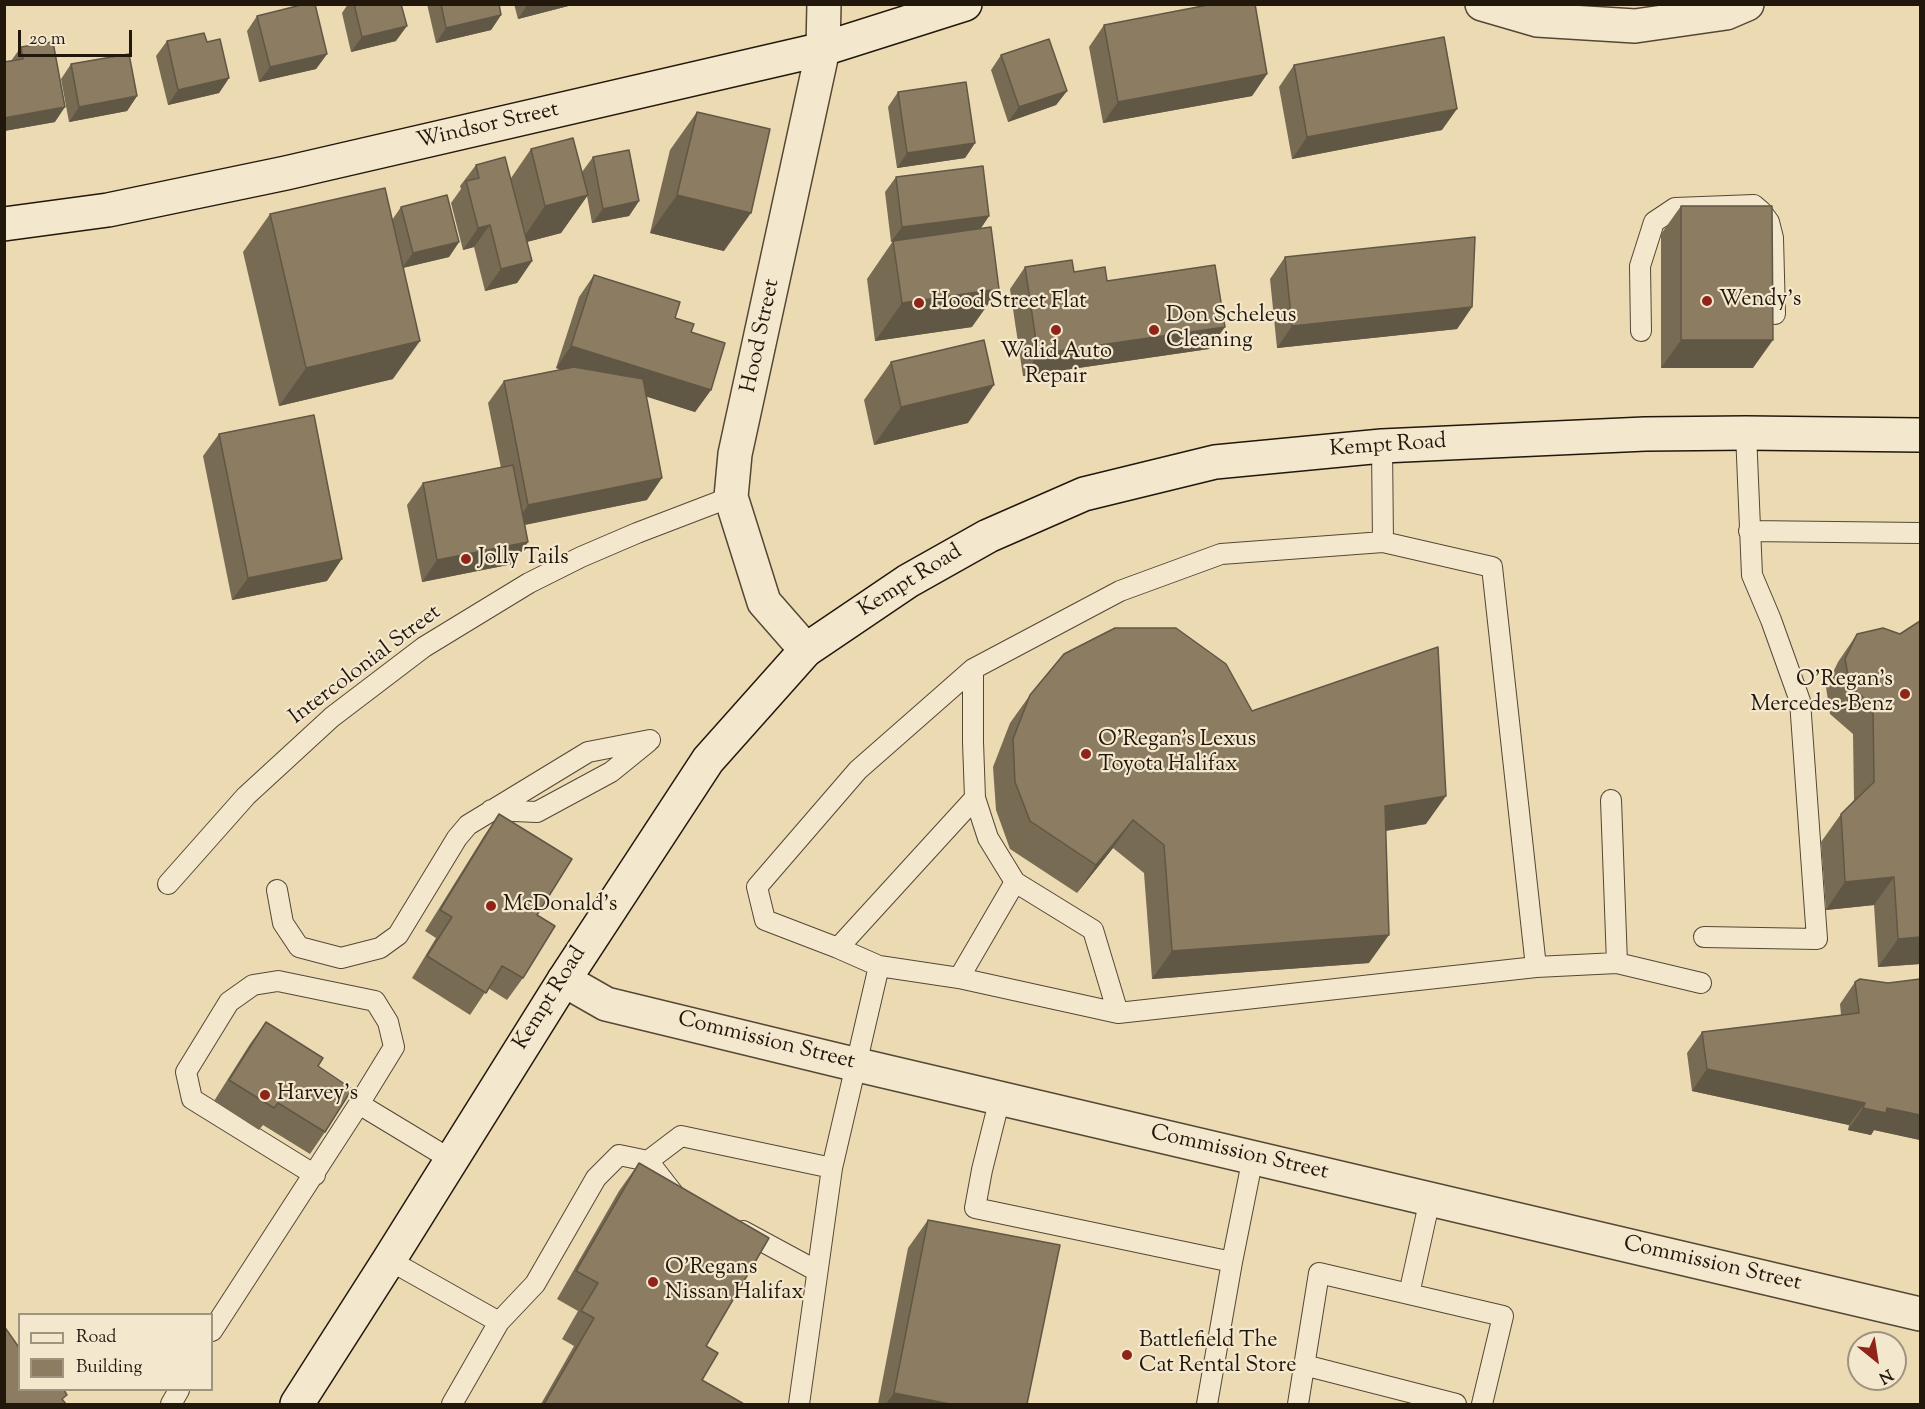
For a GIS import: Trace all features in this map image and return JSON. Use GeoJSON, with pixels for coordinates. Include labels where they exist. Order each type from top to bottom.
{"type":"FeatureCollection","features":[{"type":"Feature","properties":{"kind":"street","name":"Hood Street"},"geometry":{"type":"LineString","coordinates":[[806,650],[764,602],[731,497],[735,454],[823,49],[824,4]]}},
{"type":"Feature","properties":{"kind":"street","name":"Windsor Street"},"geometry":{"type":"LineString","coordinates":[[4,224],[108,210],[286,174],[823,49],[965,4]]}},
{"type":"Feature","properties":{"kind":"street"},"geometry":{"type":"LineString","coordinates":[[1482,4],[1538,20],[1635,26],[1726,13],[1747,4]]}},
{"type":"Feature","properties":{"kind":"street","name":"Kempt Road"},"geometry":{"type":"LineString","coordinates":[[297,1404],[564,980],[708,760],[806,650],[908,581],[988,536],[1084,494],[1215,462],[1382,446],[1645,435],[1746,433],[1920,435]]}},
{"type":"Feature","properties":{"kind":"street","name":"Commission Street"},"geometry":{"type":"LineString","coordinates":[[564,980],[606,1004],[1920,1314]]}},
{"type":"Feature","properties":{"kind":"lane"},"geometry":{"type":"LineString","coordinates":[[1641,331],[1640,266],[1654,222],[1675,208],[1754,206],[1761,211],[1769,222],[1773,238],[1775,314]]}},
{"type":"Feature","properties":{"kind":"lane"},"geometry":{"type":"LineString","coordinates":[[1704,937],[1817,939],[1800,701],[1752,574],[1746,433]]}},
{"type":"Feature","properties":{"kind":"lane"},"geometry":{"type":"LineString","coordinates":[[1382,446],[1383,542]]}},
{"type":"Feature","properties":{"kind":"lane","name":"Intercolonial Street"},"geometry":{"type":"LineString","coordinates":[[168,884],[246,796],[332,717],[424,647],[529,583],[581,557],[731,497]]}},
{"type":"Feature","properties":{"kind":"lane"},"geometry":{"type":"LineString","coordinates":[[1749,531],[1920,533]]}},
{"type":"Feature","properties":{"kind":"lane"},"geometry":{"type":"LineString","coordinates":[[1536,967],[1492,567],[1383,542],[1221,554],[1120,591],[973,669],[858,770],[757,887],[765,920],[879,966],[959,978],[1118,1013],[1536,967],[1617,963],[1701,983]]}},
{"type":"Feature","properties":{"kind":"lane"},"geometry":{"type":"LineString","coordinates":[[973,669],[975,798],[988,838],[1015,882],[1093,930],[1118,1013]]}},
{"type":"Feature","properties":{"kind":"lane"},"geometry":{"type":"LineString","coordinates":[[277,890],[283,923],[299,948],[341,958],[380,948],[398,935],[457,838],[468,825],[491,810],[588,752],[650,740],[611,772],[537,812],[491,810]]}},
{"type":"Feature","properties":{"kind":"lane"},"geometry":{"type":"LineString","coordinates":[[838,948],[975,798]]}},
{"type":"Feature","properties":{"kind":"lane"},"geometry":{"type":"LineString","coordinates":[[1611,800],[1617,963]]}},
{"type":"Feature","properties":{"kind":"lane"},"geometry":{"type":"LineString","coordinates":[[959,978],[1015,882]]}},
{"type":"Feature","properties":{"kind":"lane"},"geometry":{"type":"LineString","coordinates":[[799,1404],[832,1168],[879,966]]}},
{"type":"Feature","properties":{"kind":"lane"},"geometry":{"type":"LineString","coordinates":[[213,1328],[315,1175],[394,1047],[388,1022],[375,1001],[278,981],[253,985],[229,1002],[186,1072],[192,1099],[315,1175]]}},
{"type":"Feature","properties":{"kind":"lane"},"geometry":{"type":"LineString","coordinates":[[1000,1098],[975,1209],[1232,1262]]}},
{"type":"Feature","properties":{"kind":"lane"},"geometry":{"type":"LineString","coordinates":[[359,1104],[450,1159]]}},
{"type":"Feature","properties":{"kind":"lane"},"geometry":{"type":"LineString","coordinates":[[648,1161],[681,1136],[832,1168]]}},
{"type":"Feature","properties":{"kind":"lane"},"geometry":{"type":"LineString","coordinates":[[452,1404],[499,1322],[535,1284],[596,1178],[619,1155],[648,1161],[674,1195],[684,1200]]}},
{"type":"Feature","properties":{"kind":"lane"},"geometry":{"type":"LineString","coordinates":[[1207,1404],[1253,1157]]}},
{"type":"Feature","properties":{"kind":"lane"},"geometry":{"type":"LineString","coordinates":[[1409,1294],[1430,1199]]}},
{"type":"Feature","properties":{"kind":"lane"},"geometry":{"type":"LineString","coordinates":[[725,1222],[817,1271]]}},
{"type":"Feature","properties":{"kind":"lane"},"geometry":{"type":"LineString","coordinates":[[389,1260],[499,1322]]}},
{"type":"Feature","properties":{"kind":"lane"},"geometry":{"type":"LineString","coordinates":[[1298,1404],[1319,1273],[1503,1316],[1482,1404]]}},
{"type":"Feature","properties":{"kind":"lane"},"geometry":{"type":"LineString","coordinates":[[1305,1365],[1456,1404]]}},
{"type":"Feature","properties":{"kind":"building"},"geometry":{"type":"Polygon","coordinates":[[[305,4],[315,4],[327,54],[270,67],[257,16],[305,4]]]}},
{"type":"Feature","properties":{"kind":"building"},"geometry":{"type":"Polygon","coordinates":[[[354,4],[401,4],[407,26],[362,37],[354,4]]]}},
{"type":"Feature","properties":{"kind":"building"},"geometry":{"type":"Polygon","coordinates":[[[441,4],[499,4],[501,15],[446,28],[441,4]]]}},
{"type":"Feature","properties":{"kind":"building"},"geometry":{"type":"Polygon","coordinates":[[[1213,4],[1255,4],[1267,74],[1118,102],[1104,25],[1213,4]]]}},
{"type":"Feature","properties":{"kind":"building"},"geometry":{"type":"Polygon","coordinates":[[[204,33],[207,42],[220,39],[229,78],[178,90],[167,41],[204,33]]]}},
{"type":"Feature","properties":{"kind":"building"},"geometry":{"type":"Polygon","coordinates":[[[1444,37],[1457,109],[1307,137],[1294,65],[1444,37]]]}},
{"type":"Feature","properties":{"kind":"building"},"geometry":{"type":"Polygon","coordinates":[[[1049,39],[1067,91],[1019,107],[1001,55],[1049,39]]]}},
{"type":"Feature","properties":{"kind":"building"},"geometry":{"type":"Polygon","coordinates":[[[53,42],[65,107],[4,118],[4,62],[23,59],[21,47],[53,42]]]}},
{"type":"Feature","properties":{"kind":"building"},"geometry":{"type":"Polygon","coordinates":[[[129,54],[137,96],[79,107],[71,64],[129,54]]]}},
{"type":"Feature","properties":{"kind":"building"},"geometry":{"type":"Polygon","coordinates":[[[966,82],[975,143],[907,153],[898,92],[966,82]]]}},
{"type":"Feature","properties":{"kind":"building"},"geometry":{"type":"Polygon","coordinates":[[[697,112],[770,129],[751,213],[677,195],[697,112]]]}},
{"type":"Feature","properties":{"kind":"building"},"geometry":{"type":"Polygon","coordinates":[[[573,138],[588,195],[545,206],[531,149],[573,138]]]}},
{"type":"Feature","properties":{"kind":"building"},"geometry":{"type":"Polygon","coordinates":[[[629,150],[639,201],[603,209],[593,157],[629,150]]]}},
{"type":"Feature","properties":{"kind":"building"},"geometry":{"type":"Polygon","coordinates":[[[505,157],[532,261],[501,269],[490,225],[478,228],[466,181],[479,178],[476,165],[505,157]]]}},
{"type":"Feature","properties":{"kind":"building"},"geometry":{"type":"Polygon","coordinates":[[[983,166],[989,216],[902,227],[896,177],[983,166]]]}},
{"type":"Feature","properties":{"kind":"building"},"geometry":{"type":"Polygon","coordinates":[[[385,188],[420,341],[306,368],[270,214],[385,188]]]}},
{"type":"Feature","properties":{"kind":"building"},"geometry":{"type":"Polygon","coordinates":[[[447,195],[459,242],[413,253],[401,207],[447,195]]]}},
{"type":"Feature","properties":{"kind":"building","name":"Wendy's"},"geometry":{"type":"Polygon","coordinates":[[[1681,206],[1772,206],[1773,340],[1681,340],[1681,206]]]}},
{"type":"Feature","properties":{"kind":"building"},"geometry":{"type":"Polygon","coordinates":[[[991,227],[999,289],[902,303],[893,241],[991,227]]]}},
{"type":"Feature","properties":{"kind":"building"},"geometry":{"type":"Polygon","coordinates":[[[1475,237],[1472,307],[1292,326],[1285,257],[1475,237]]]}},
{"type":"Feature","properties":{"kind":"building"},"geometry":{"type":"Polygon","coordinates":[[[1072,260],[1074,272],[1105,267],[1107,281],[1215,265],[1225,327],[1038,354],[1025,267],[1072,260]]]}},
{"type":"Feature","properties":{"kind":"building"},"geometry":{"type":"Polygon","coordinates":[[[594,275],[680,302],[675,318],[694,324],[691,332],[725,343],[711,390],[571,346],[594,275]]]}},
{"type":"Feature","properties":{"kind":"building"},"geometry":{"type":"Polygon","coordinates":[[[984,340],[994,385],[901,407],[891,362],[984,340]]]}},
{"type":"Feature","properties":{"kind":"building"},"geometry":{"type":"Polygon","coordinates":[[[574,367],[643,379],[662,478],[528,505],[504,381],[574,367]]]}},
{"type":"Feature","properties":{"kind":"building"},"geometry":{"type":"Polygon","coordinates":[[[314,415],[342,559],[248,578],[219,434],[314,415]]]}},
{"type":"Feature","properties":{"kind":"building"},"geometry":{"type":"Polygon","coordinates":[[[513,465],[528,542],[437,560],[423,483],[513,465]]]}},
{"type":"Feature","properties":{"kind":"building"},"geometry":{"type":"Polygon","coordinates":[[[1920,621],[1920,937],[1898,939],[1894,877],[1845,882],[1841,814],[1874,782],[1873,706],[1850,686],[1845,659],[1857,634],[1883,628],[1900,634],[1920,621]]]}},
{"type":"Feature","properties":{"kind":"building"},"geometry":{"type":"Polygon","coordinates":[[[1115,628],[1176,628],[1226,664],[1252,711],[1438,647],[1446,796],[1385,806],[1389,935],[1172,951],[1164,845],[1133,820],[1096,865],[1030,821],[1015,782],[1013,739],[1030,695],[1064,654],[1115,628]]]}},
{"type":"Feature","properties":{"kind":"building","name":"McDonald's"},"geometry":{"type":"Polygon","coordinates":[[[499,814],[572,859],[537,915],[555,926],[523,978],[502,966],[486,993],[427,956],[452,917],[440,910],[499,814]]]}},
{"type":"Feature","properties":{"kind":"building"},"geometry":{"type":"Polygon","coordinates":[[[1860,979],[1888,983],[1920,979],[1920,1115],[1887,1108],[1886,1113],[1863,1108],[1865,1103],[1707,1069],[1702,1032],[1859,1013],[1855,982],[1860,979]]]}},
{"type":"Feature","properties":{"kind":"building"},"geometry":{"type":"Polygon","coordinates":[[[266,1022],[323,1058],[318,1066],[352,1089],[325,1132],[278,1103],[274,1108],[229,1080],[266,1022]]]}},
{"type":"Feature","properties":{"kind":"building","name":"O'Regans Nissan Halifax"},"geometry":{"type":"Polygon","coordinates":[[[639,1163],[769,1238],[706,1346],[718,1353],[702,1380],[744,1404],[544,1404],[594,1318],[581,1311],[598,1283],[576,1271],[639,1163]]]}},
{"type":"Feature","properties":{"kind":"building"},"geometry":{"type":"Polygon","coordinates":[[[928,1220],[1060,1245],[1027,1404],[950,1404],[894,1393],[928,1220]]]}},
{"type":"Feature","properties":{"kind":"building"},"geometry":{"type":"Polygon","coordinates":[[[4,1326],[18,1346],[18,1391],[65,1391],[67,1395],[62,1399],[66,1404],[4,1404],[4,1326]]]}},
{"type":"Feature","properties":{"kind":"place","name":"Wendy's"},"geometry":{"type":"Point","coordinates":[1707,301]}},
{"type":"Feature","properties":{"kind":"place","name":"Hood Street Flat"},"geometry":{"type":"Point","coordinates":[919,303]}},
{"type":"Feature","properties":{"kind":"place","name":"Walid Auto Repair"},"geometry":{"type":"Point","coordinates":[1056,330]}},
{"type":"Feature","properties":{"kind":"place","name":"Don Scheleus Cleaning"},"geometry":{"type":"Point","coordinates":[1154,330]}},
{"type":"Feature","properties":{"kind":"place","name":"Jolly Tails"},"geometry":{"type":"Point","coordinates":[466,559]}},
{"type":"Feature","properties":{"kind":"place","name":"O'Regan's Mercedes-Benz"},"geometry":{"type":"Point","coordinates":[1905,694]}},
{"type":"Feature","properties":{"kind":"place","name":"O'Regan's Lexus Toyota Halifax"},"geometry":{"type":"Point","coordinates":[1086,754]}},
{"type":"Feature","properties":{"kind":"place","name":"McDonald's"},"geometry":{"type":"Point","coordinates":[491,906]}},
{"type":"Feature","properties":{"kind":"place","name":"Harvey's"},"geometry":{"type":"Point","coordinates":[265,1095]}},
{"type":"Feature","properties":{"kind":"place","name":"O'Regans Nissan Halifax"},"geometry":{"type":"Point","coordinates":[653,1282]}},
{"type":"Feature","properties":{"kind":"place","name":"Battlefield The Cat Rental Store"},"geometry":{"type":"Point","coordinates":[1127,1355]}}]}
